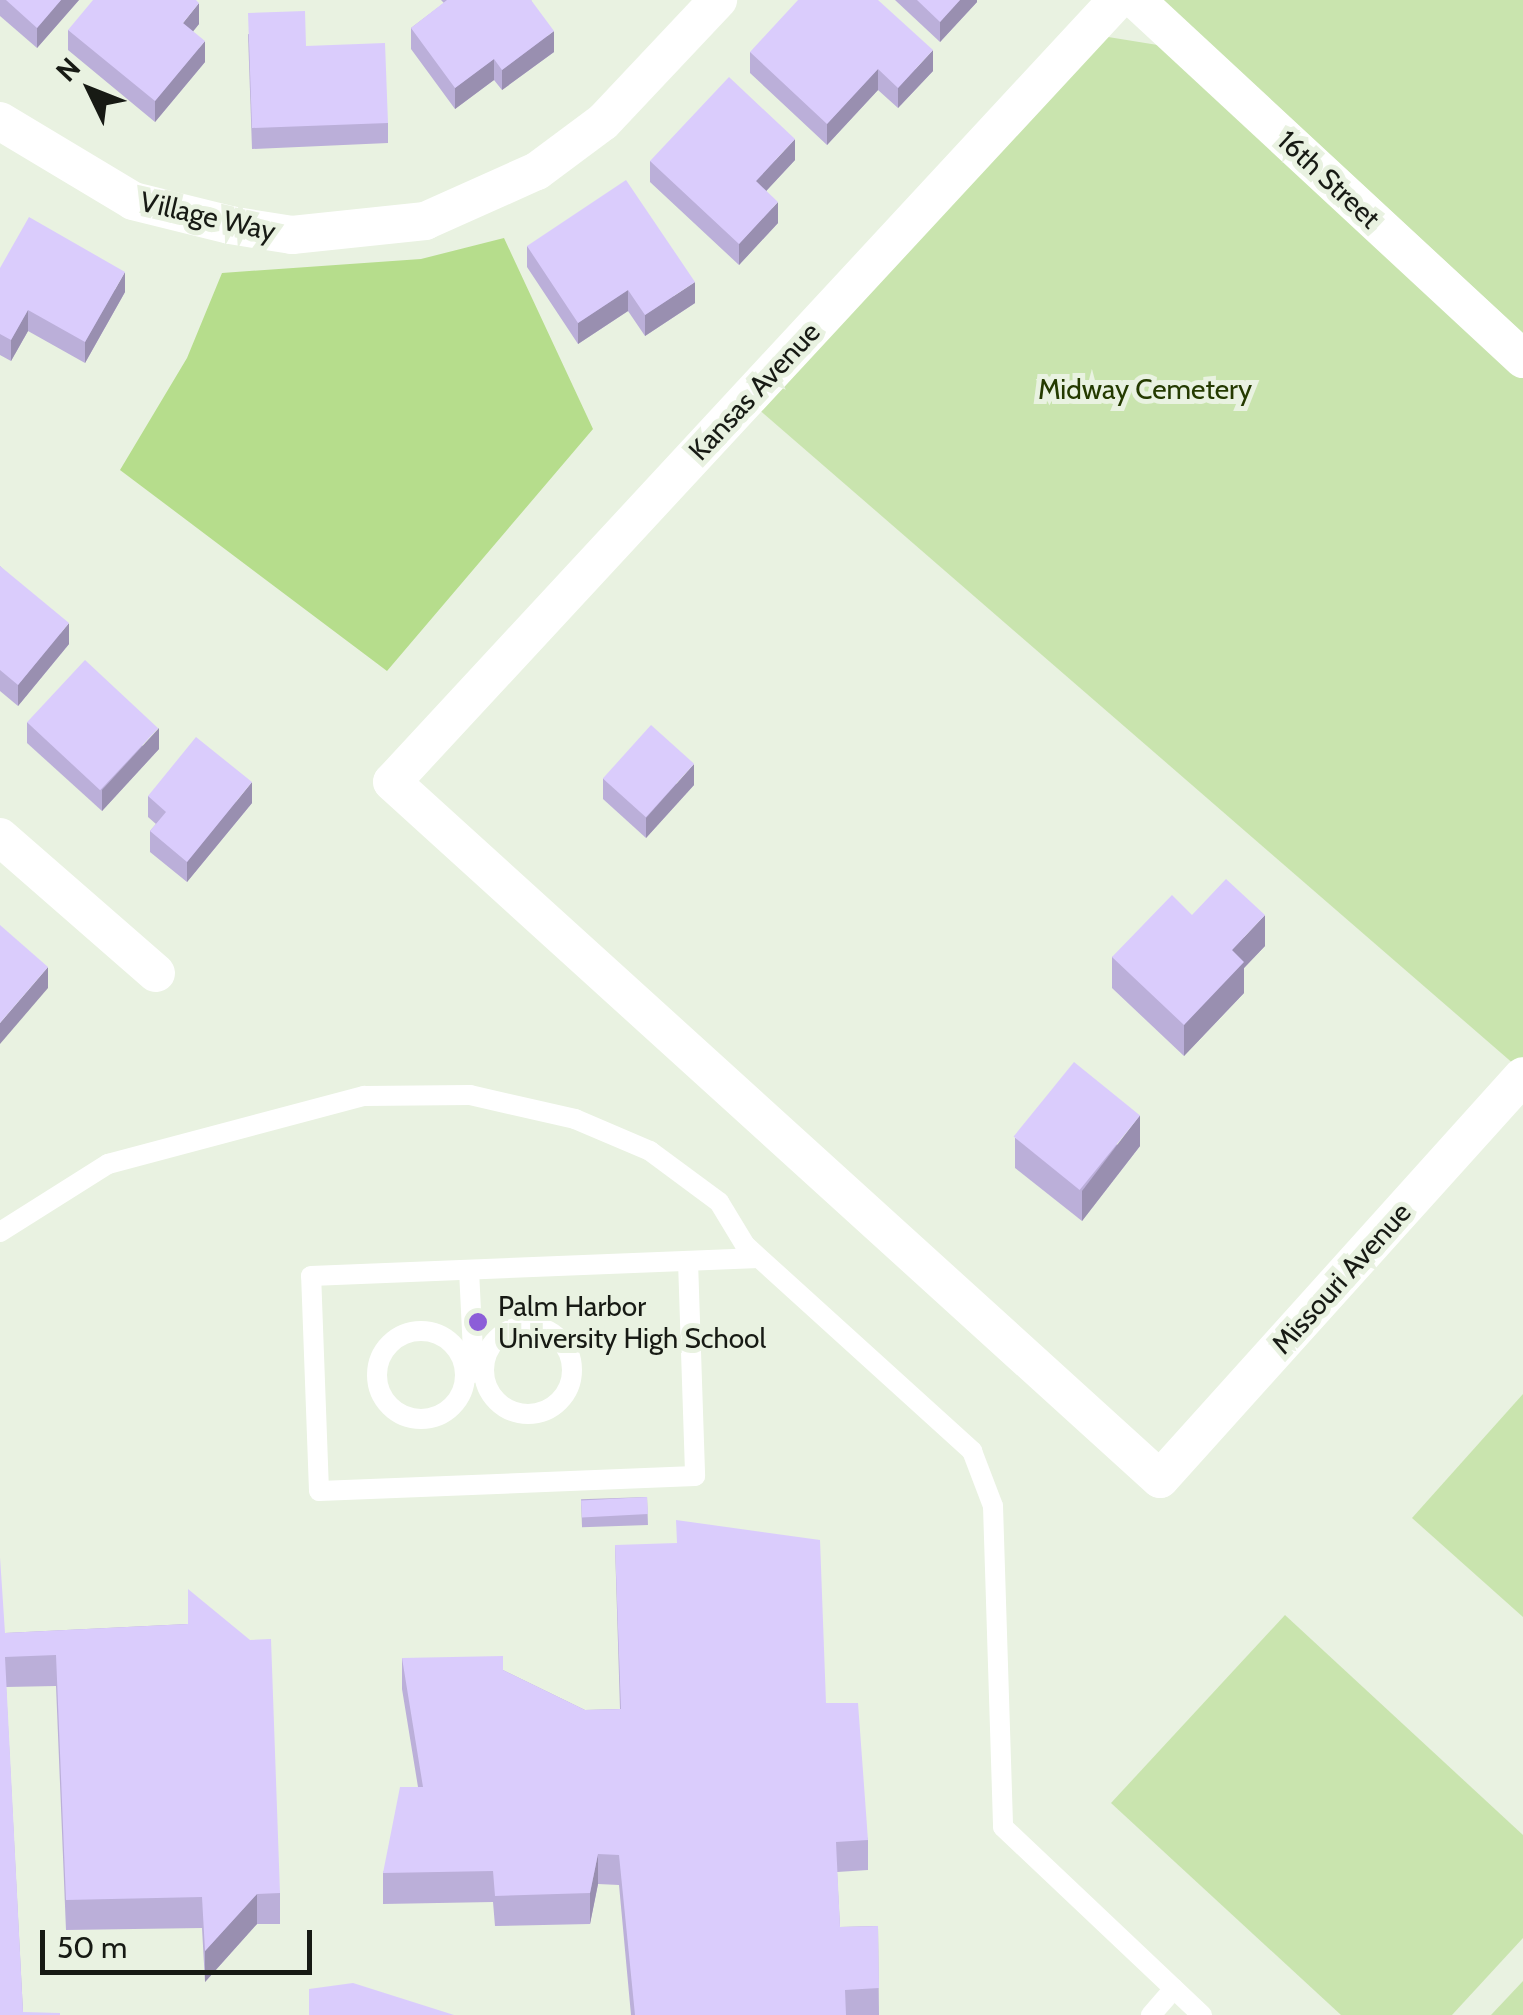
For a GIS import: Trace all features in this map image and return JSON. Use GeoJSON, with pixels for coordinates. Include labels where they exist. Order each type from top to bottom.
{"type":"FeatureCollection","features":[{"type":"Feature","properties":{"kind":"street","name":"Village Way"},"geometry":{"type":"LineString","coordinates":[[0,121],[132,200],[230,225],[292,235],[425,221],[537,171],[590,132],[718,0]]}},
{"type":"Feature","properties":{"kind":"street","name":"Kansas Avenue"},"geometry":{"type":"LineString","coordinates":[[1117,0],[392,782],[1160,1479]]}},
{"type":"Feature","properties":{"kind":"street","name":"16th Street"},"geometry":{"type":"LineString","coordinates":[[1136,0],[1523,359]]}},
{"type":"Feature","properties":{"kind":"street"},"geometry":{"type":"LineString","coordinates":[[0,838],[156,973]]}},
{"type":"Feature","properties":{"kind":"street","name":"Missouri Avenue"},"geometry":{"type":"LineString","coordinates":[[1160,1479],[1523,1076]]}},
{"type":"Feature","properties":{"kind":"lane"},"geometry":{"type":"LineString","coordinates":[[0,1232],[108,1164],[230,1127],[364,1096],[470,1095],[575,1119],[650,1151],[719,1202],[759,1258],[972,1451],[993,1506],[1003,1828],[1202,2015]]}},
{"type":"Feature","properties":{"kind":"lane"},"geometry":{"type":"LineString","coordinates":[[688,1261],[695,1476],[319,1491],[312,1276],[759,1258]]}},
{"type":"Feature","properties":{"kind":"lane"},"geometry":{"type":"LineString","coordinates":[[468,1270],[475,1374]]}},
{"type":"Feature","properties":{"kind":"lane"},"geometry":{"type":"LineString","coordinates":[[475,1374],[454,1346],[429,1332],[400,1336],[376,1370],[392,1410],[420,1420],[448,1411],[475,1374],[496,1339],[522,1326],[550,1330],[572,1366],[566,1395],[527,1415],[500,1405],[475,1374]]}},
{"type":"Feature","properties":{"kind":"lane"},"geometry":{"type":"LineString","coordinates":[[1151,2015],[1174,1989]]}},
{"type":"Feature","properties":{"kind":"green space"},"geometry":{"type":"Polygon","coordinates":[[[1163,0],[1523,0],[1523,333],[1163,0]]]}},
{"type":"Feature","properties":{"kind":"green space","name":"Midway Cemetery"},"geometry":{"type":"Polygon","coordinates":[[[1102,36],[1170,47],[1523,375],[1523,1072],[756,407],[1102,36]]]}},
{"type":"Feature","properties":{"kind":"green space"},"geometry":{"type":"Polygon","coordinates":[[[1523,1394],[1523,1617],[1412,1518],[1523,1394]]]}},
{"type":"Feature","properties":{"kind":"green space"},"geometry":{"type":"Polygon","coordinates":[[[1285,1615],[1523,1835],[1523,1938],[1452,2015],[1341,2015],[1111,1803],[1285,1615]]]}},
{"type":"Feature","properties":{"kind":"green space"},"geometry":{"type":"Polygon","coordinates":[[[1523,1981],[1523,2015],[1491,2015],[1523,1981]]]}},
{"type":"Feature","properties":{"kind":"shaded area"},"geometry":{"type":"Polygon","coordinates":[[[504,238],[593,429],[387,671],[120,470],[187,358],[222,273],[421,259],[504,238]]]}},
{"type":"Feature","properties":{"kind":"building"},"geometry":{"type":"Polygon","coordinates":[[[6,0],[61,0],[37,28],[6,0]]]}},
{"type":"Feature","properties":{"kind":"building"},"geometry":{"type":"Polygon","coordinates":[[[93,0],[196,0],[199,3],[183,23],[205,41],[155,101],[68,30],[93,0]]]}},
{"type":"Feature","properties":{"kind":"building"},"geometry":{"type":"Polygon","coordinates":[[[447,0],[531,0],[554,31],[502,70],[494,59],[455,88],[411,28],[447,0]]]}},
{"type":"Feature","properties":{"kind":"building"},"geometry":{"type":"Polygon","coordinates":[[[798,0],[878,0],[933,50],[898,88],[878,69],[827,124],[750,52],[798,0]]]}},
{"type":"Feature","properties":{"kind":"building"},"geometry":{"type":"Polygon","coordinates":[[[917,0],[960,0],[940,22],[917,0]]]}},
{"type":"Feature","properties":{"kind":"building"},"geometry":{"type":"Polygon","coordinates":[[[305,11],[306,46],[385,43],[388,123],[252,128],[248,13],[305,11]]]}},
{"type":"Feature","properties":{"kind":"building"},"geometry":{"type":"Polygon","coordinates":[[[729,77],[795,139],[756,181],[778,202],[739,244],[650,161],[729,77]]]}},
{"type":"Feature","properties":{"kind":"building"},"geometry":{"type":"Polygon","coordinates":[[[626,180],[695,282],[645,315],[628,290],[578,323],[527,246],[626,180]]]}},
{"type":"Feature","properties":{"kind":"building"},"geometry":{"type":"Polygon","coordinates":[[[29,217],[125,272],[85,342],[28,310],[11,340],[0,334],[0,268],[29,217]]]}},
{"type":"Feature","properties":{"kind":"building"},"geometry":{"type":"Polygon","coordinates":[[[0,566],[69,623],[18,685],[0,670],[0,566]]]}},
{"type":"Feature","properties":{"kind":"building"},"geometry":{"type":"Polygon","coordinates":[[[85,660],[158,728],[100,790],[27,722],[85,660]]]}},
{"type":"Feature","properties":{"kind":"building"},"geometry":{"type":"Polygon","coordinates":[[[651,725],[694,764],[646,817],[603,779],[651,725]]]}},
{"type":"Feature","properties":{"kind":"building"},"geometry":{"type":"Polygon","coordinates":[[[196,737],[252,782],[187,862],[150,831],[166,812],[148,796],[196,737]]]}},
{"type":"Feature","properties":{"kind":"building"},"geometry":{"type":"Polygon","coordinates":[[[1226,879],[1265,915],[1232,950],[1244,962],[1184,1025],[1112,957],[1172,895],[1192,915],[1226,879]]]}},
{"type":"Feature","properties":{"kind":"building"},"geometry":{"type":"Polygon","coordinates":[[[0,925],[48,967],[0,1023],[0,925]]]}},
{"type":"Feature","properties":{"kind":"building"},"geometry":{"type":"Polygon","coordinates":[[[1074,1062],[1140,1115],[1080,1190],[1014,1137],[1074,1062]]]}},
{"type":"Feature","properties":{"kind":"building"},"geometry":{"type":"Polygon","coordinates":[[[647,1497],[648,1514],[582,1517],[581,1500],[647,1497]]]}},
{"type":"Feature","properties":{"kind":"building"},"geometry":{"type":"Polygon","coordinates":[[[676,1520],[820,1540],[826,1703],[858,1703],[868,1840],[836,1842],[840,1927],[878,1926],[879,1988],[845,1990],[846,2015],[635,2015],[619,1855],[598,1854],[590,1893],[495,1896],[493,1871],[383,1873],[400,1787],[423,1787],[402,1658],[503,1656],[503,1670],[585,1710],[621,1709],[615,1545],[677,1543],[676,1520]]]}},
{"type":"Feature","properties":{"kind":"building"},"geometry":{"type":"Polygon","coordinates":[[[0,1557],[5,1633],[188,1624],[188,1589],[250,1640],[271,1639],[280,1893],[257,1894],[205,1951],[202,1897],[66,1900],[56,1655],[5,1657],[23,2012],[60,2015],[0,2015],[0,1557]]]}},
{"type":"Feature","properties":{"kind":"building"},"geometry":{"type":"Polygon","coordinates":[[[353,1983],[454,2015],[309,2015],[309,1989],[353,1983]]]}},
{"type":"Feature","properties":{"kind":"place","name":"Palm Harbor University High School"},"geometry":{"type":"Point","coordinates":[478,1322]}}]}
